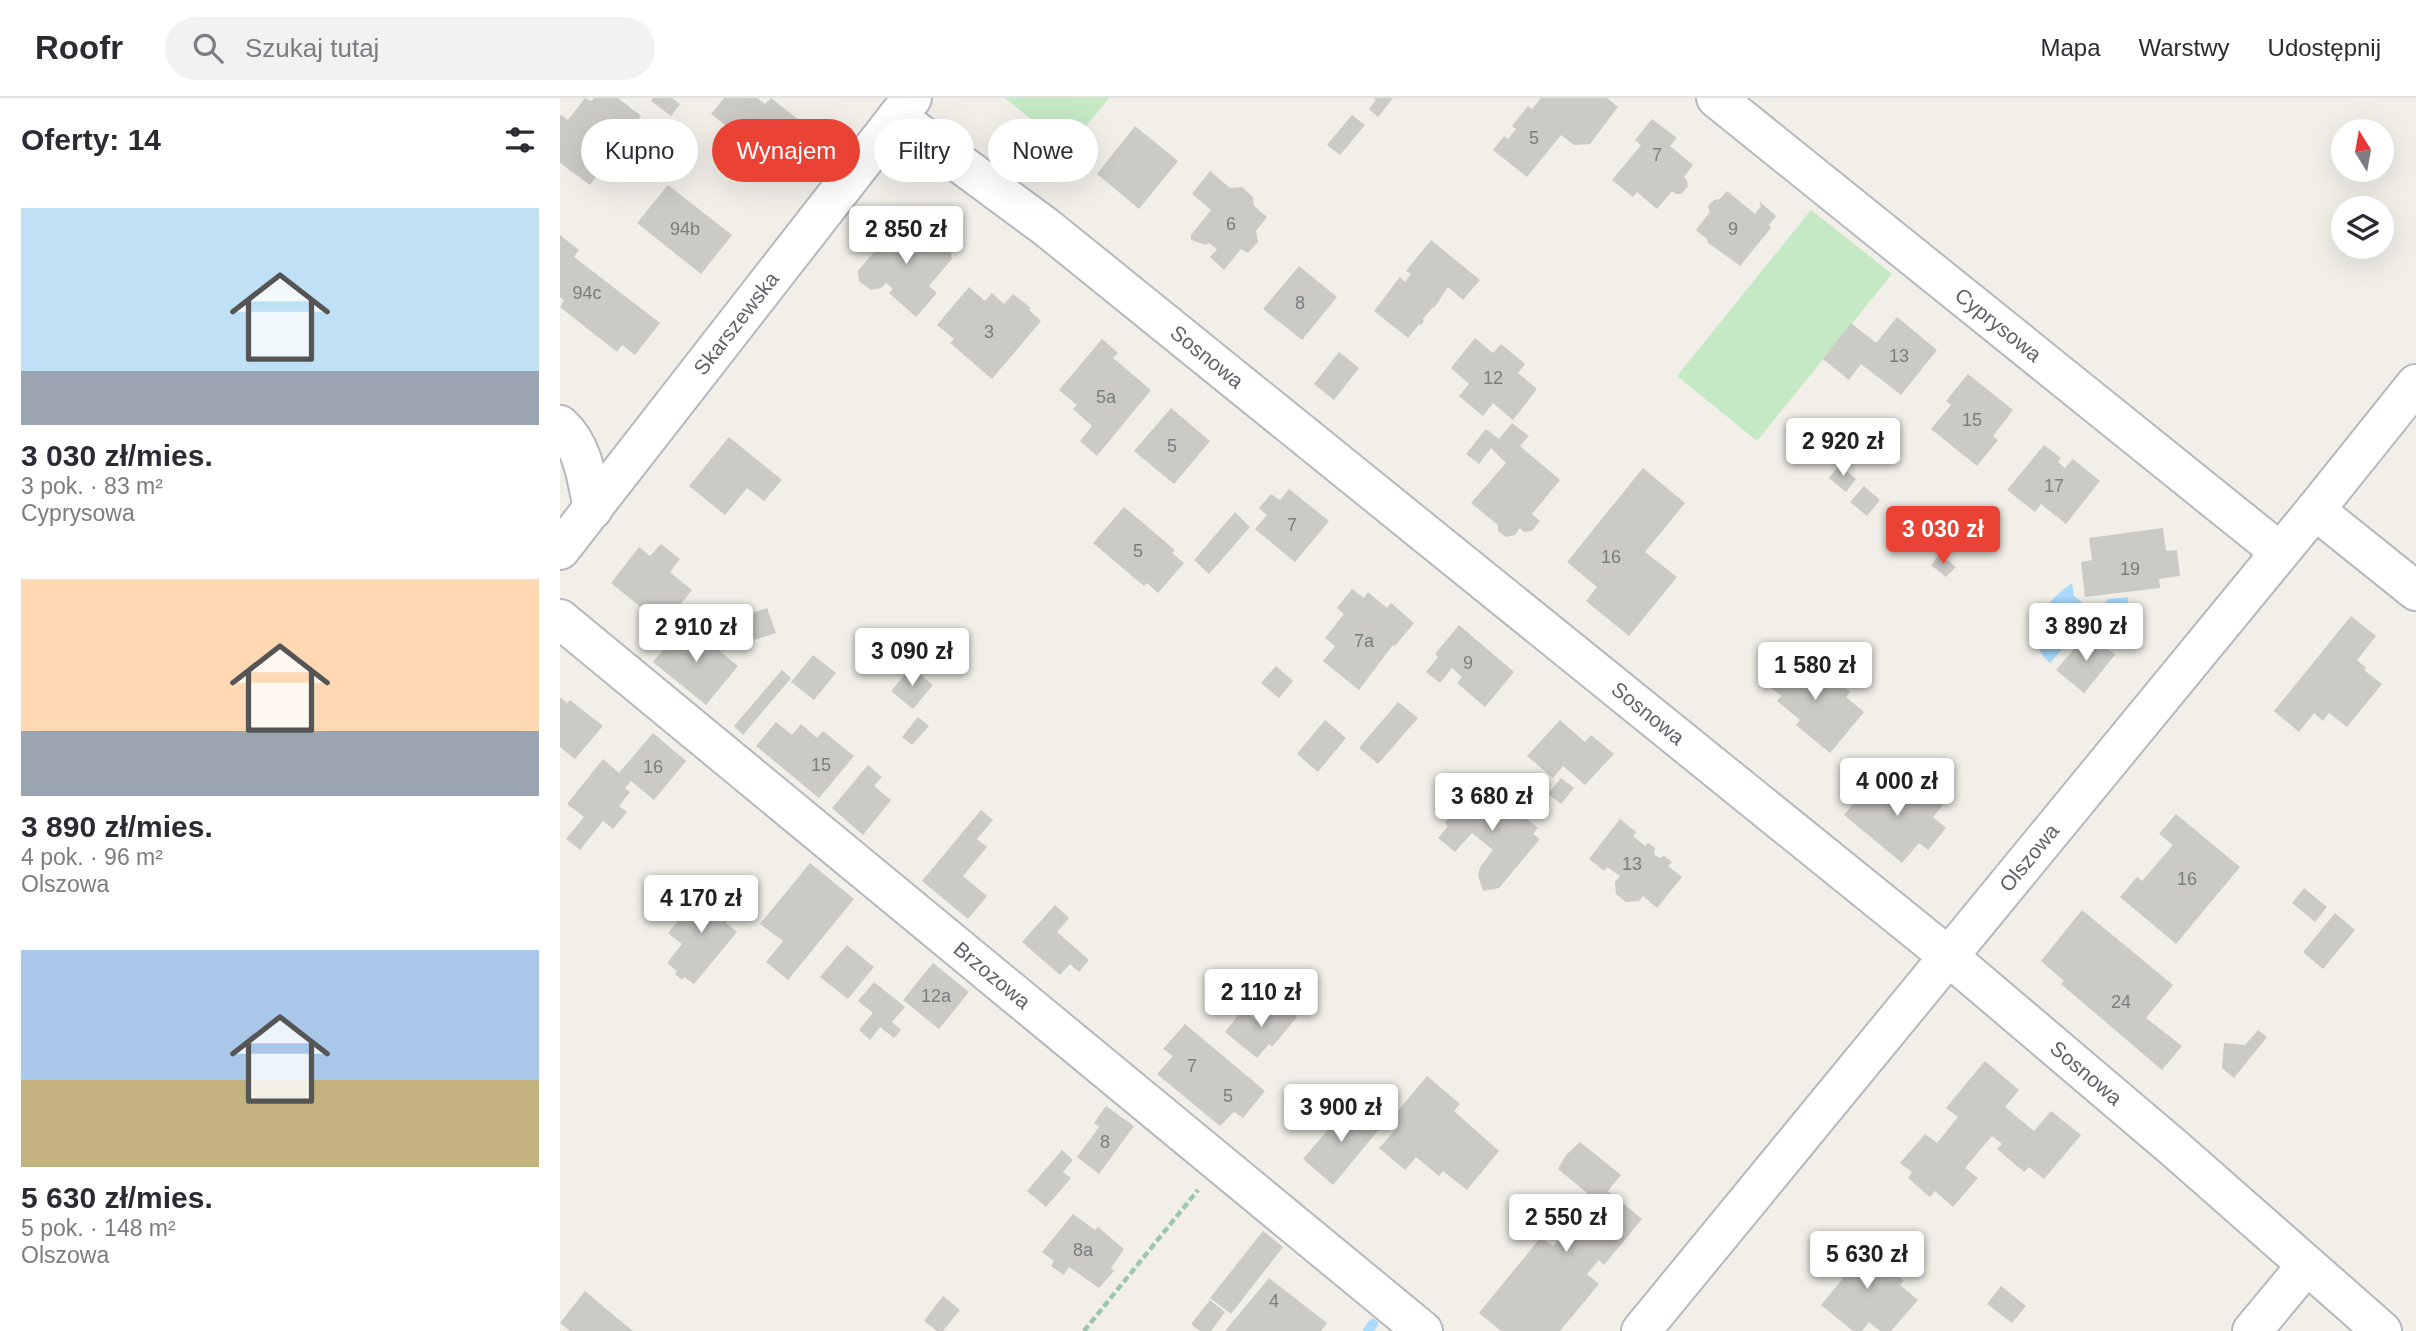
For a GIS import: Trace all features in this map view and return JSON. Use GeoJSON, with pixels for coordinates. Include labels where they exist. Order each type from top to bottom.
{"type":"FeatureCollection","features":[{"type":"Feature","properties":{"kind":"street","name":"Cyprysowa"},"geometry":{"type":"LineString","coordinates":[[1716,98],[1756,110],[2280,552]]}},
{"type":"Feature","properties":{"kind":"street","name":"Skarszewska"},"geometry":{"type":"LineString","coordinates":[[560,550],[905,107]]}},
{"type":"Feature","properties":{"kind":"street","name":"Sosnowa"},"geometry":{"type":"LineString","coordinates":[[905,107],[1046,227],[1948,956],[2174,1148],[2382,1331]]}},
{"type":"Feature","properties":{"kind":"street","name":"Olszowa"},"geometry":{"type":"LineString","coordinates":[[1641,1331],[2416,384]]}},
{"type":"Feature","properties":{"kind":"street"},"geometry":{"type":"LineString","coordinates":[[560,425],[568,432],[582,459],[593,509]]}},
{"type":"Feature","properties":{"kind":"street"},"geometry":{"type":"LineString","coordinates":[[2315,510],[2416,591]]}},
{"type":"Feature","properties":{"kind":"street","name":"Brzozowa"},"geometry":{"type":"LineString","coordinates":[[560,619],[1423,1331]]}},
{"type":"Feature","properties":{"kind":"street"},"geometry":{"type":"LineString","coordinates":[[2252,1331],[2306,1266]]}},
{"type":"Feature","properties":{"kind":"path"},"geometry":{"type":"LineString","coordinates":[[1084,1331],[1220,1164]]}},
{"type":"Feature","properties":{"kind":"green space"},"geometry":{"type":"Polygon","coordinates":[[[1005,98],[1109,98],[1092,119],[1031,119],[1005,98]]]}},
{"type":"Feature","properties":{"kind":"green space"},"geometry":{"type":"Polygon","coordinates":[[[1811,210],[1892,274],[1757,441],[1677,376],[1811,210]]]}},
{"type":"Feature","properties":{"kind":"water"},"geometry":{"type":"Polygon","coordinates":[[[2072,583],[2074,596],[2087,606],[2104,604],[2108,599],[2128,597],[2128,605],[2117,614],[2115,623],[2082,626],[2050,663],[2036,641],[2036,630],[2045,609],[2072,583]]]}},
{"type":"Feature","properties":{"kind":"building"},"geometry":{"type":"Polygon","coordinates":[[[585,98],[591,101],[594,98],[618,98],[641,116],[639,119],[581,119],[581,178],[560,163],[560,116],[568,120],[585,98]]]}},
{"type":"Feature","properties":{"kind":"building"},"geometry":{"type":"Polygon","coordinates":[[[653,98],[672,98],[680,104],[671,116],[651,101],[653,98]]]}},
{"type":"Feature","properties":{"kind":"building"},"geometry":{"type":"Polygon","coordinates":[[[724,98],[757,98],[765,104],[771,98],[798,119],[717,119],[711,114],[724,98]]]}},
{"type":"Feature","properties":{"kind":"building"},"geometry":{"type":"Polygon","coordinates":[[[1373,98],[1393,98],[1378,117],[1369,109],[1376,100],[1373,98]]]}},
{"type":"Feature","properties":{"kind":"building"},"geometry":{"type":"Polygon","coordinates":[[[1541,98],[1607,98],[1618,107],[1590,144],[1574,145],[1561,135],[1527,177],[1493,150],[1504,136],[1508,139],[1516,129],[1512,126],[1528,106],[1532,109],[1541,98]]]}},
{"type":"Feature","properties":{"kind":"building"},"geometry":{"type":"Polygon","coordinates":[[[1352,115],[1365,125],[1340,155],[1327,145],[1352,115]]]}},
{"type":"Feature","properties":{"kind":"building"},"geometry":{"type":"Polygon","coordinates":[[[1652,119],[1677,138],[1670,146],[1693,165],[1684,177],[1688,186],[1681,194],[1672,191],[1657,209],[1637,192],[1633,197],[1612,180],[1641,145],[1635,140],[1652,119]]]}},
{"type":"Feature","properties":{"kind":"building"},"geometry":{"type":"Polygon","coordinates":[[[1135,126],[1178,161],[1139,209],[1098,173],[1135,126]]]}},
{"type":"Feature","properties":{"kind":"building"},"geometry":{"type":"Polygon","coordinates":[[[1210,171],[1230,188],[1242,187],[1253,197],[1254,206],[1267,217],[1256,231],[1258,242],[1248,253],[1241,249],[1224,270],[1210,257],[1217,249],[1209,243],[1206,245],[1191,240],[1191,235],[1211,210],[1192,194],[1210,171]]]}},
{"type":"Feature","properties":{"kind":"building"},"geometry":{"type":"Polygon","coordinates":[[[668,185],[732,235],[701,274],[637,223],[668,185]]]}},
{"type":"Feature","properties":{"kind":"building"},"geometry":{"type":"Polygon","coordinates":[[[1727,191],[1755,214],[1761,206],[1759,201],[1776,216],[1769,225],[1771,228],[1740,266],[1707,242],[1696,230],[1710,212],[1708,206],[1727,191]]]}},
{"type":"Feature","properties":{"kind":"building"},"geometry":{"type":"Polygon","coordinates":[[[903,217],[925,235],[922,239],[929,245],[932,241],[941,241],[950,249],[952,259],[929,286],[937,293],[916,317],[889,293],[893,289],[886,283],[881,288],[871,290],[859,281],[858,271],[903,217]]]}},
{"type":"Feature","properties":{"kind":"building"},"geometry":{"type":"Polygon","coordinates":[[[560,235],[579,250],[574,257],[660,323],[635,355],[622,345],[617,352],[560,307],[564,300],[560,297],[560,235]]]}},
{"type":"Feature","properties":{"kind":"building"},"geometry":{"type":"Polygon","coordinates":[[[1431,240],[1480,280],[1463,300],[1448,287],[1421,325],[1419,324],[1408,338],[1374,311],[1400,277],[1405,282],[1411,274],[1406,271],[1431,240]]]}},
{"type":"Feature","properties":{"kind":"building"},"geometry":{"type":"Polygon","coordinates":[[[1299,266],[1337,297],[1302,340],[1263,309],[1299,266]]]}},
{"type":"Feature","properties":{"kind":"building"},"geometry":{"type":"Polygon","coordinates":[[[969,287],[985,301],[992,293],[1004,304],[1013,294],[1031,308],[1029,310],[1041,321],[992,379],[950,343],[954,339],[937,325],[969,287]]]}},
{"type":"Feature","properties":{"kind":"building"},"geometry":{"type":"Polygon","coordinates":[[[1897,317],[1937,350],[1901,395],[1861,364],[1849,380],[1823,359],[1851,323],[1876,343],[1897,317]]]}},
{"type":"Feature","properties":{"kind":"building"},"geometry":{"type":"Polygon","coordinates":[[[1475,338],[1493,353],[1501,344],[1525,364],[1518,373],[1537,389],[1513,420],[1493,403],[1483,416],[1459,396],[1469,384],[1451,368],[1475,338]]]}},
{"type":"Feature","properties":{"kind":"building"},"geometry":{"type":"Polygon","coordinates":[[[1102,339],[1118,353],[1113,358],[1151,390],[1097,456],[1080,441],[1092,426],[1073,409],[1077,405],[1059,390],[1102,339]]]}},
{"type":"Feature","properties":{"kind":"building"},"geometry":{"type":"Polygon","coordinates":[[[1339,352],[1359,368],[1334,400],[1314,384],[1339,352]]]}},
{"type":"Feature","properties":{"kind":"building"},"geometry":{"type":"Polygon","coordinates":[[[1968,374],[2013,410],[1993,436],[1998,440],[1977,466],[1931,429],[1951,405],[1946,401],[1968,374]]]}},
{"type":"Feature","properties":{"kind":"building"},"geometry":{"type":"Polygon","coordinates":[[[1171,408],[1210,441],[1174,484],[1134,451],[1171,408]]]}},
{"type":"Feature","properties":{"kind":"building"},"geometry":{"type":"Polygon","coordinates":[[[1512,423],[1529,436],[1520,446],[1560,480],[1532,514],[1540,521],[1532,531],[1524,532],[1520,528],[1515,535],[1506,537],[1498,531],[1498,525],[1471,503],[1506,463],[1491,448],[1479,464],[1466,454],[1486,429],[1499,439],[1512,423]]]}},
{"type":"Feature","properties":{"kind":"building"},"geometry":{"type":"Polygon","coordinates":[[[729,437],[782,480],[764,501],[747,488],[725,515],[689,486],[729,437]]]}},
{"type":"Feature","properties":{"kind":"building"},"geometry":{"type":"Polygon","coordinates":[[[2044,445],[2061,458],[2058,462],[2065,468],[2073,459],[2100,481],[2066,524],[2041,504],[2035,512],[2007,490],[2044,445]]]}},
{"type":"Feature","properties":{"kind":"building"},"geometry":{"type":"Polygon","coordinates":[[[1839,465],[1856,479],[1846,492],[1829,478],[1839,465]]]}},
{"type":"Feature","properties":{"kind":"building"},"geometry":{"type":"Polygon","coordinates":[[[1643,468],[1685,503],[1645,552],[1677,577],[1629,636],[1586,601],[1597,587],[1567,562],[1643,468]]]}},
{"type":"Feature","properties":{"kind":"building"},"geometry":{"type":"Polygon","coordinates":[[[1864,486],[1880,500],[1867,516],[1850,502],[1864,486]]]}},
{"type":"Feature","properties":{"kind":"building"},"geometry":{"type":"Polygon","coordinates":[[[1289,489],[1329,521],[1295,562],[1255,529],[1267,515],[1259,508],[1271,494],[1280,500],[1289,489]]]}},
{"type":"Feature","properties":{"kind":"building"},"geometry":{"type":"Polygon","coordinates":[[[1124,507],[1175,550],[1172,553],[1184,563],[1158,593],[1147,583],[1144,586],[1093,543],[1124,507]]]}},
{"type":"Feature","properties":{"kind":"building"},"geometry":{"type":"Polygon","coordinates":[[[1235,512],[1250,527],[1209,574],[1194,560],[1235,512]]]}},
{"type":"Feature","properties":{"kind":"building"},"geometry":{"type":"Polygon","coordinates":[[[2163,528],[2166,551],[2177,550],[2180,576],[2159,579],[2160,588],[2085,597],[2081,562],[2092,560],[2089,538],[2163,528]]]}},
{"type":"Feature","properties":{"kind":"building"},"geometry":{"type":"Polygon","coordinates":[[[661,544],[680,559],[670,572],[692,590],[664,626],[611,583],[639,547],[650,556],[661,544]]]}},
{"type":"Feature","properties":{"kind":"building"},"geometry":{"type":"Polygon","coordinates":[[[1940,554],[1956,567],[1946,577],[1931,565],[1940,554]]]}},
{"type":"Feature","properties":{"kind":"building"},"geometry":{"type":"Polygon","coordinates":[[[1352,589],[1364,598],[1368,592],[1387,608],[1391,603],[1414,623],[1395,646],[1393,645],[1359,690],[1323,661],[1335,646],[1325,638],[1344,614],[1337,608],[1352,589]]]}},
{"type":"Feature","properties":{"kind":"building"},"geometry":{"type":"Polygon","coordinates":[[[767,608],[776,633],[754,640],[746,615],[767,608]]]}},
{"type":"Feature","properties":{"kind":"building"},"geometry":{"type":"Polygon","coordinates":[[[2351,616],[2376,636],[2357,660],[2366,668],[2364,670],[2382,684],[2347,727],[2329,713],[2323,721],[2314,713],[2299,732],[2274,711],[2351,616]]]}},
{"type":"Feature","properties":{"kind":"building"},"geometry":{"type":"Polygon","coordinates":[[[686,623],[738,666],[706,705],[653,662],[686,623]]]}},
{"type":"Feature","properties":{"kind":"building"},"geometry":{"type":"Polygon","coordinates":[[[1459,625],[1514,672],[1485,707],[1457,683],[1462,677],[1452,668],[1440,683],[1426,672],[1438,657],[1435,654],[1459,625]]]}},
{"type":"Feature","properties":{"kind":"building"},"geometry":{"type":"Polygon","coordinates":[[[2092,635],[2115,655],[2084,693],[2056,670],[2085,636],[2092,635]]]}},
{"type":"Feature","properties":{"kind":"building"},"geometry":{"type":"Polygon","coordinates":[[[949,644],[959,654],[941,674],[931,665],[949,644]]]}},
{"type":"Feature","properties":{"kind":"building"},"geometry":{"type":"Polygon","coordinates":[[[813,655],[836,673],[814,700],[791,682],[813,655]]]}},
{"type":"Feature","properties":{"kind":"building"},"geometry":{"type":"Polygon","coordinates":[[[1786,656],[1803,670],[1811,660],[1850,692],[1846,697],[1864,712],[1830,753],[1796,725],[1800,720],[1777,701],[1781,696],[1764,682],[1786,656]]]}},
{"type":"Feature","properties":{"kind":"building"},"geometry":{"type":"Polygon","coordinates":[[[1276,666],[1293,681],[1279,698],[1261,683],[1276,666]]]}},
{"type":"Feature","properties":{"kind":"building"},"geometry":{"type":"Polygon","coordinates":[[[911,667],[933,685],[913,709],[891,691],[911,667]]]}},
{"type":"Feature","properties":{"kind":"building"},"geometry":{"type":"Polygon","coordinates":[[[782,670],[791,678],[743,735],[734,726],[782,670]]]}},
{"type":"Feature","properties":{"kind":"building"},"geometry":{"type":"Polygon","coordinates":[[[560,697],[567,703],[570,700],[603,726],[575,759],[560,747],[560,697]]]}},
{"type":"Feature","properties":{"kind":"building"},"geometry":{"type":"Polygon","coordinates":[[[1398,702],[1418,718],[1378,764],[1359,748],[1398,702]]]}},
{"type":"Feature","properties":{"kind":"building"},"geometry":{"type":"Polygon","coordinates":[[[918,717],[929,726],[912,745],[902,737],[918,717]]]}},
{"type":"Feature","properties":{"kind":"building"},"geometry":{"type":"Polygon","coordinates":[[[1325,720],[1346,738],[1318,772],[1297,754],[1325,720]]]}},
{"type":"Feature","properties":{"kind":"building"},"geometry":{"type":"Polygon","coordinates":[[[1560,720],[1585,742],[1591,735],[1614,754],[1585,785],[1563,766],[1553,778],[1527,756],[1560,720]]]}},
{"type":"Feature","properties":{"kind":"building"},"geometry":{"type":"Polygon","coordinates":[[[776,722],[792,735],[801,724],[817,738],[823,731],[854,756],[819,798],[756,746],[776,722]]]}},
{"type":"Feature","properties":{"kind":"building"},"geometry":{"type":"Polygon","coordinates":[[[653,733],[686,761],[654,800],[631,781],[625,788],[630,792],[619,806],[627,812],[613,829],[603,821],[580,850],[566,839],[584,817],[567,804],[603,759],[619,773],[653,733]]]}},
{"type":"Feature","properties":{"kind":"building"},"geometry":{"type":"Polygon","coordinates":[[[868,765],[882,777],[874,786],[891,800],[863,835],[832,808],[868,765]]]}},
{"type":"Feature","properties":{"kind":"building"},"geometry":{"type":"Polygon","coordinates":[[[1880,773],[1911,799],[1921,787],[1943,805],[1933,817],[1946,828],[1928,850],[1919,843],[1902,863],[1844,815],[1880,773]]]}},
{"type":"Feature","properties":{"kind":"building"},"geometry":{"type":"Polygon","coordinates":[[[1561,778],[1574,788],[1561,804],[1548,794],[1561,778]]]}},
{"type":"Feature","properties":{"kind":"building"},"geometry":{"type":"Polygon","coordinates":[[[1480,780],[1538,828],[1533,834],[1540,839],[1499,888],[1483,891],[1478,875],[1480,867],[1493,850],[1472,833],[1455,852],[1438,838],[1448,826],[1445,823],[1480,780]]]}},
{"type":"Feature","properties":{"kind":"building"},"geometry":{"type":"Polygon","coordinates":[[[981,810],[993,820],[977,839],[987,847],[963,876],[987,896],[968,919],[922,881],[981,810]]]}},
{"type":"Feature","properties":{"kind":"building"},"geometry":{"type":"Polygon","coordinates":[[[2176,814],[2240,867],[2176,944],[2120,897],[2137,877],[2142,881],[2173,845],[2159,834],[2176,814]]]}},
{"type":"Feature","properties":{"kind":"building"},"geometry":{"type":"Polygon","coordinates":[[[1620,819],[1636,832],[1633,836],[1645,846],[1648,843],[1655,848],[1654,854],[1659,858],[1664,856],[1672,862],[1668,866],[1682,877],[1657,908],[1643,896],[1639,901],[1626,902],[1616,894],[1615,882],[1620,876],[1607,867],[1604,871],[1589,859],[1620,819]]]}},
{"type":"Feature","properties":{"kind":"building"},"geometry":{"type":"Polygon","coordinates":[[[810,863],[854,899],[788,980],[766,962],[783,941],[760,924],[810,863]]]}},
{"type":"Feature","properties":{"kind":"building"},"geometry":{"type":"Polygon","coordinates":[[[710,882],[726,894],[718,904],[732,915],[726,923],[737,932],[694,984],[684,977],[682,980],[675,974],[677,971],[667,963],[682,944],[668,933],[710,882]]]}},
{"type":"Feature","properties":{"kind":"building"},"geometry":{"type":"Polygon","coordinates":[[[2304,888],[2327,907],[2315,922],[2292,903],[2304,888]]]}},
{"type":"Feature","properties":{"kind":"building"},"geometry":{"type":"Polygon","coordinates":[[[1055,905],[1069,918],[1057,932],[1089,960],[1079,972],[1070,964],[1060,975],[1022,942],[1055,905]]]}},
{"type":"Feature","properties":{"kind":"building"},"geometry":{"type":"Polygon","coordinates":[[[2082,910],[2173,985],[2146,1018],[2182,1046],[2162,1070],[2061,984],[2064,981],[2041,961],[2082,910]]]}},
{"type":"Feature","properties":{"kind":"building"},"geometry":{"type":"Polygon","coordinates":[[[2335,913],[2355,930],[2323,969],[2303,952],[2335,913]]]}},
{"type":"Feature","properties":{"kind":"building"},"geometry":{"type":"Polygon","coordinates":[[[847,945],[874,967],[848,999],[820,977],[847,945]]]}},
{"type":"Feature","properties":{"kind":"building"},"geometry":{"type":"Polygon","coordinates":[[[933,963],[969,992],[939,1029],[903,1000],[933,963]]]}},
{"type":"Feature","properties":{"kind":"building"},"geometry":{"type":"Polygon","coordinates":[[[874,982],[905,1007],[892,1022],[901,1030],[894,1038],[880,1027],[870,1040],[859,1030],[873,1013],[858,1001],[874,982]]]}},
{"type":"Feature","properties":{"kind":"building"},"geometry":{"type":"Polygon","coordinates":[[[1278,1001],[1297,1017],[1272,1047],[1269,1044],[1257,1058],[1225,1032],[1243,1009],[1259,1023],[1278,1001]]]}},
{"type":"Feature","properties":{"kind":"building"},"geometry":{"type":"Polygon","coordinates":[[[1185,1024],[1265,1091],[1243,1118],[1234,1112],[1220,1126],[1157,1074],[1173,1056],[1163,1049],[1185,1024]]]}},
{"type":"Feature","properties":{"kind":"building"},"geometry":{"type":"Polygon","coordinates":[[[2258,1030],[2267,1037],[2234,1078],[2222,1068],[2224,1043],[2245,1045],[2258,1030]]]}},
{"type":"Feature","properties":{"kind":"building"},"geometry":{"type":"Polygon","coordinates":[[[1985,1061],[2019,1090],[2005,1107],[2034,1131],[2051,1111],[2081,1135],[2044,1179],[2029,1167],[2024,1172],[1997,1149],[2002,1144],[1992,1136],[1965,1168],[1978,1178],[1953,1207],[1935,1191],[1930,1197],[1908,1178],[1912,1172],[1900,1163],[1925,1134],[1937,1143],[1958,1117],[1946,1108],[1985,1061]]]}},
{"type":"Feature","properties":{"kind":"building"},"geometry":{"type":"Polygon","coordinates":[[[1427,1076],[1460,1104],[1454,1111],[1499,1151],[1467,1190],[1443,1171],[1439,1176],[1416,1157],[1405,1170],[1379,1148],[1399,1126],[1391,1119],[1427,1076]]]}},
{"type":"Feature","properties":{"kind":"building"},"geometry":{"type":"Polygon","coordinates":[[[1350,1104],[1380,1128],[1333,1185],[1303,1159],[1350,1104]]]}},
{"type":"Feature","properties":{"kind":"building"},"geometry":{"type":"Polygon","coordinates":[[[1106,1106],[1134,1126],[1099,1174],[1077,1157],[1099,1127],[1094,1123],[1106,1106]]]}},
{"type":"Feature","properties":{"kind":"building"},"geometry":{"type":"Polygon","coordinates":[[[1580,1142],[1621,1175],[1608,1191],[1642,1219],[1604,1265],[1599,1260],[1587,1274],[1599,1284],[1560,1331],[1501,1331],[1479,1313],[1541,1237],[1553,1246],[1565,1233],[1559,1227],[1587,1193],[1558,1169],[1566,1155],[1580,1142]]]}},
{"type":"Feature","properties":{"kind":"building"},"geometry":{"type":"Polygon","coordinates":[[[1062,1150],[1073,1160],[1063,1172],[1071,1178],[1046,1207],[1027,1191],[1062,1150]]]}},
{"type":"Feature","properties":{"kind":"building"},"geometry":{"type":"Polygon","coordinates":[[[1073,1214],[1095,1230],[1098,1227],[1124,1249],[1111,1268],[1114,1271],[1099,1288],[1069,1267],[1064,1275],[1051,1266],[1054,1261],[1042,1252],[1073,1214]]]}},
{"type":"Feature","properties":{"kind":"building"},"geometry":{"type":"Polygon","coordinates":[[[1263,1231],[1283,1247],[1231,1314],[1210,1298],[1263,1231]]]}},
{"type":"Feature","properties":{"kind":"building"},"geometry":{"type":"Polygon","coordinates":[[[1840,1235],[1863,1254],[1866,1250],[1904,1281],[1900,1285],[1918,1300],[1891,1331],[1880,1331],[1869,1322],[1862,1331],[1853,1331],[1821,1305],[1849,1271],[1826,1251],[1840,1235]]]}},
{"type":"Feature","properties":{"kind":"building"},"geometry":{"type":"Polygon","coordinates":[[[1269,1278],[1327,1323],[1321,1331],[1225,1331],[1269,1278]]]}},
{"type":"Feature","properties":{"kind":"building"},"geometry":{"type":"Polygon","coordinates":[[[2001,1286],[2026,1306],[2012,1323],[1987,1304],[2001,1286]]]}},
{"type":"Feature","properties":{"kind":"building"},"geometry":{"type":"Polygon","coordinates":[[[585,1291],[633,1331],[570,1331],[560,1323],[585,1291]]]}},
{"type":"Feature","properties":{"kind":"building"},"geometry":{"type":"Polygon","coordinates":[[[943,1296],[960,1310],[943,1331],[937,1331],[924,1321],[943,1296]]]}},
{"type":"Feature","properties":{"kind":"building"},"geometry":{"type":"Polygon","coordinates":[[[1210,1300],[1225,1312],[1211,1331],[1200,1331],[1191,1324],[1210,1300]]]}},
{"type":"Feature","properties":{"kind":"waterway"},"geometry":{"type":"LineString","coordinates":[[1368,1331],[1373,1324]]}}]}
